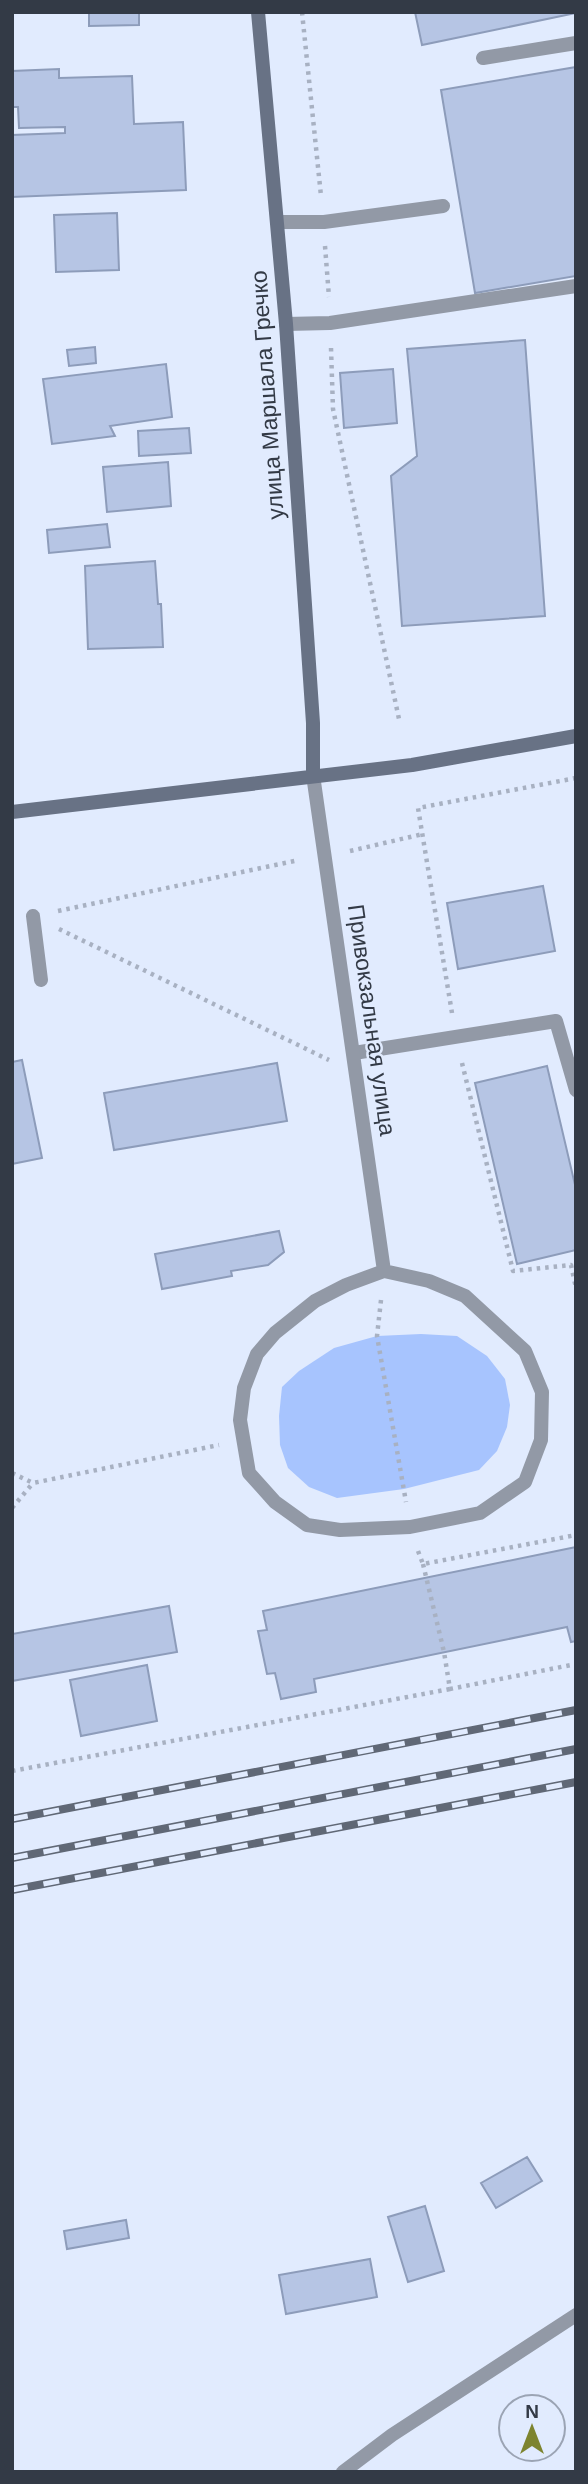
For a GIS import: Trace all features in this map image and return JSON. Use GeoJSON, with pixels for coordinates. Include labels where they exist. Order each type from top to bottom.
{"type":"FeatureCollection","features":[{"type":"Feature","properties":{"kind":"main road","name":"улица Маршала Гречко"},"geometry":{"type":"LineString","coordinates":[[258,12],[286,324],[313,723],[313,775]]}},
{"type":"Feature","properties":{"kind":"main road"},"geometry":{"type":"LineString","coordinates":[[12,812],[412,765],[576,736]]}},
{"type":"Feature","properties":{"kind":"street"},"geometry":{"type":"LineString","coordinates":[[483,58],[576,43]]}},
{"type":"Feature","properties":{"kind":"street"},"geometry":{"type":"LineString","coordinates":[[278,222],[324,222],[443,206]]}},
{"type":"Feature","properties":{"kind":"street"},"geometry":{"type":"LineString","coordinates":[[286,324],[330,323],[576,286]]}},
{"type":"Feature","properties":{"kind":"street","name":"Привокзальная улица"},"geometry":{"type":"LineString","coordinates":[[313,775],[384,1272]]}},
{"type":"Feature","properties":{"kind":"street"},"geometry":{"type":"LineString","coordinates":[[33,916],[41,980]]}},
{"type":"Feature","properties":{"kind":"street"},"geometry":{"type":"LineString","coordinates":[[354,1053],[556,1021],[576,1090]]}},
{"type":"Feature","properties":{"kind":"street"},"geometry":{"type":"LineString","coordinates":[[384,1272],[429,1281],[465,1296],[525,1351],[541,1392],[541,1440],[525,1482],[480,1513],[410,1527],[340,1530],[307,1525],[275,1502],[249,1473],[240,1420],[244,1388],[257,1354],[275,1333],[314,1301],[346,1285],[384,1272]]}},
{"type":"Feature","properties":{"kind":"street"},"geometry":{"type":"LineString","coordinates":[[343,2472],[391,2435],[576,2315]]}},
{"type":"Feature","properties":{"kind":"path"},"geometry":{"type":"LineString","coordinates":[[302,12],[324,222],[332,409],[398,719]]}},
{"type":"Feature","properties":{"kind":"path"},"geometry":{"type":"LineString","coordinates":[[576,778],[418,808],[456,1038],[513,1271],[571,1265],[576,1288]]}},
{"type":"Feature","properties":{"kind":"path"},"geometry":{"type":"LineString","coordinates":[[350,851],[423,834]]}},
{"type":"Feature","properties":{"kind":"path"},"geometry":{"type":"LineString","coordinates":[[33,916],[307,858]]}},
{"type":"Feature","properties":{"kind":"path"},"geometry":{"type":"LineString","coordinates":[[33,916],[336,1063]]}},
{"type":"Feature","properties":{"kind":"path"},"geometry":{"type":"LineString","coordinates":[[384,1272],[377,1336],[410,1527],[423,1564],[450,1689]]}},
{"type":"Feature","properties":{"kind":"path"},"geometry":{"type":"LineString","coordinates":[[12,1508],[33,1483],[242,1440]]}},
{"type":"Feature","properties":{"kind":"path"},"geometry":{"type":"LineString","coordinates":[[12,1472],[33,1483]]}},
{"type":"Feature","properties":{"kind":"path"},"geometry":{"type":"LineString","coordinates":[[423,1564],[576,1535]]}},
{"type":"Feature","properties":{"kind":"path"},"geometry":{"type":"LineString","coordinates":[[12,1771],[576,1664]]}},
{"type":"Feature","properties":{"kind":"shaded area"},"geometry":{"type":"Polygon","coordinates":[[[377,1336],[457,1336],[487,1356],[505,1379],[510,1405],[507,1427],[497,1451],[479,1470],[404,1489],[337,1498],[309,1487],[288,1468],[280,1445],[282,1387],[299,1371],[334,1348],[377,1336]]]}},
{"type":"Feature","properties":{"kind":"building"},"geometry":{"type":"Polygon","coordinates":[[[89,12],[139,12],[139,25],[89,26],[89,12]]]}},
{"type":"Feature","properties":{"kind":"building"},"geometry":{"type":"Polygon","coordinates":[[[415,12],[576,12],[576,13],[422,45],[415,12]]]}},
{"type":"Feature","properties":{"kind":"building"},"geometry":{"type":"Polygon","coordinates":[[[576,67],[576,276],[475,293],[441,90],[576,67]]]}},
{"type":"Feature","properties":{"kind":"building"},"geometry":{"type":"Polygon","coordinates":[[[59,69],[59,78],[132,76],[134,124],[183,122],[186,190],[12,197],[12,135],[65,133],[65,127],[19,128],[18,107],[12,107],[12,71],[59,69]]]}},
{"type":"Feature","properties":{"kind":"building"},"geometry":{"type":"Polygon","coordinates":[[[117,213],[119,270],[56,272],[54,215],[117,213]]]}},
{"type":"Feature","properties":{"kind":"building"},"geometry":{"type":"Polygon","coordinates":[[[525,340],[545,616],[402,626],[391,476],[417,456],[407,349],[525,340]]]}},
{"type":"Feature","properties":{"kind":"building"},"geometry":{"type":"Polygon","coordinates":[[[95,347],[96,363],[69,366],[67,350],[95,347]]]}},
{"type":"Feature","properties":{"kind":"building"},"geometry":{"type":"Polygon","coordinates":[[[166,364],[172,417],[110,426],[115,436],[52,444],[43,379],[166,364]]]}},
{"type":"Feature","properties":{"kind":"building"},"geometry":{"type":"Polygon","coordinates":[[[393,369],[397,423],[344,428],[340,373],[393,369]]]}},
{"type":"Feature","properties":{"kind":"building"},"geometry":{"type":"Polygon","coordinates":[[[189,428],[191,453],[139,456],[138,431],[189,428]]]}},
{"type":"Feature","properties":{"kind":"building"},"geometry":{"type":"Polygon","coordinates":[[[168,462],[171,506],[107,512],[103,467],[168,462]]]}},
{"type":"Feature","properties":{"kind":"building"},"geometry":{"type":"Polygon","coordinates":[[[107,524],[110,547],[49,553],[47,530],[107,524]]]}},
{"type":"Feature","properties":{"kind":"building"},"geometry":{"type":"Polygon","coordinates":[[[155,561],[163,647],[88,649],[85,566],[155,561]]]}},
{"type":"Feature","properties":{"kind":"building"},"geometry":{"type":"Polygon","coordinates":[[[543,886],[555,951],[458,969],[447,903],[543,886]]]}},
{"type":"Feature","properties":{"kind":"building"},"geometry":{"type":"Polygon","coordinates":[[[22,1060],[42,1158],[12,1164],[12,1062],[22,1060]]]}},
{"type":"Feature","properties":{"kind":"building"},"geometry":{"type":"Polygon","coordinates":[[[277,1063],[287,1121],[114,1150],[104,1093],[277,1063]]]}},
{"type":"Feature","properties":{"kind":"building"},"geometry":{"type":"Polygon","coordinates":[[[547,1066],[576,1189],[576,1250],[517,1264],[475,1083],[547,1066]]]}},
{"type":"Feature","properties":{"kind":"building"},"geometry":{"type":"Polygon","coordinates":[[[279,1231],[284,1252],[268,1265],[231,1271],[232,1276],[162,1289],[155,1254],[279,1231]]]}},
{"type":"Feature","properties":{"kind":"building"},"geometry":{"type":"Polygon","coordinates":[[[576,1547],[576,1641],[571,1642],[567,1627],[314,1679],[316,1692],[281,1699],[275,1673],[267,1674],[258,1631],[267,1630],[263,1611],[576,1547]]]}},
{"type":"Feature","properties":{"kind":"building"},"geometry":{"type":"Polygon","coordinates":[[[169,1606],[177,1652],[12,1681],[12,1634],[169,1606]]]}},
{"type":"Feature","properties":{"kind":"building"},"geometry":{"type":"Polygon","coordinates":[[[147,1665],[157,1721],[81,1736],[70,1680],[147,1665]]]}},
{"type":"Feature","properties":{"kind":"building"},"geometry":{"type":"Polygon","coordinates":[[[527,2157],[542,2181],[496,2208],[481,2183],[527,2157]]]}},
{"type":"Feature","properties":{"kind":"building"},"geometry":{"type":"Polygon","coordinates":[[[425,2206],[444,2271],[408,2282],[388,2217],[425,2206]]]}},
{"type":"Feature","properties":{"kind":"building"},"geometry":{"type":"Polygon","coordinates":[[[126,2220],[129,2238],[67,2249],[64,2231],[126,2220]]]}},
{"type":"Feature","properties":{"kind":"building"},"geometry":{"type":"Polygon","coordinates":[[[370,2259],[377,2297],[286,2314],[279,2275],[370,2259]]]}},
{"type":"Feature","properties":{"kind":"railway"},"geometry":{"type":"LineString","coordinates":[[12,1819],[576,1710]]}},
{"type":"Feature","properties":{"kind":"railway"},"geometry":{"type":"LineString","coordinates":[[12,1858],[576,1749]]}},
{"type":"Feature","properties":{"kind":"railway"},"geometry":{"type":"LineString","coordinates":[[12,1890],[576,1782]]}}]}
